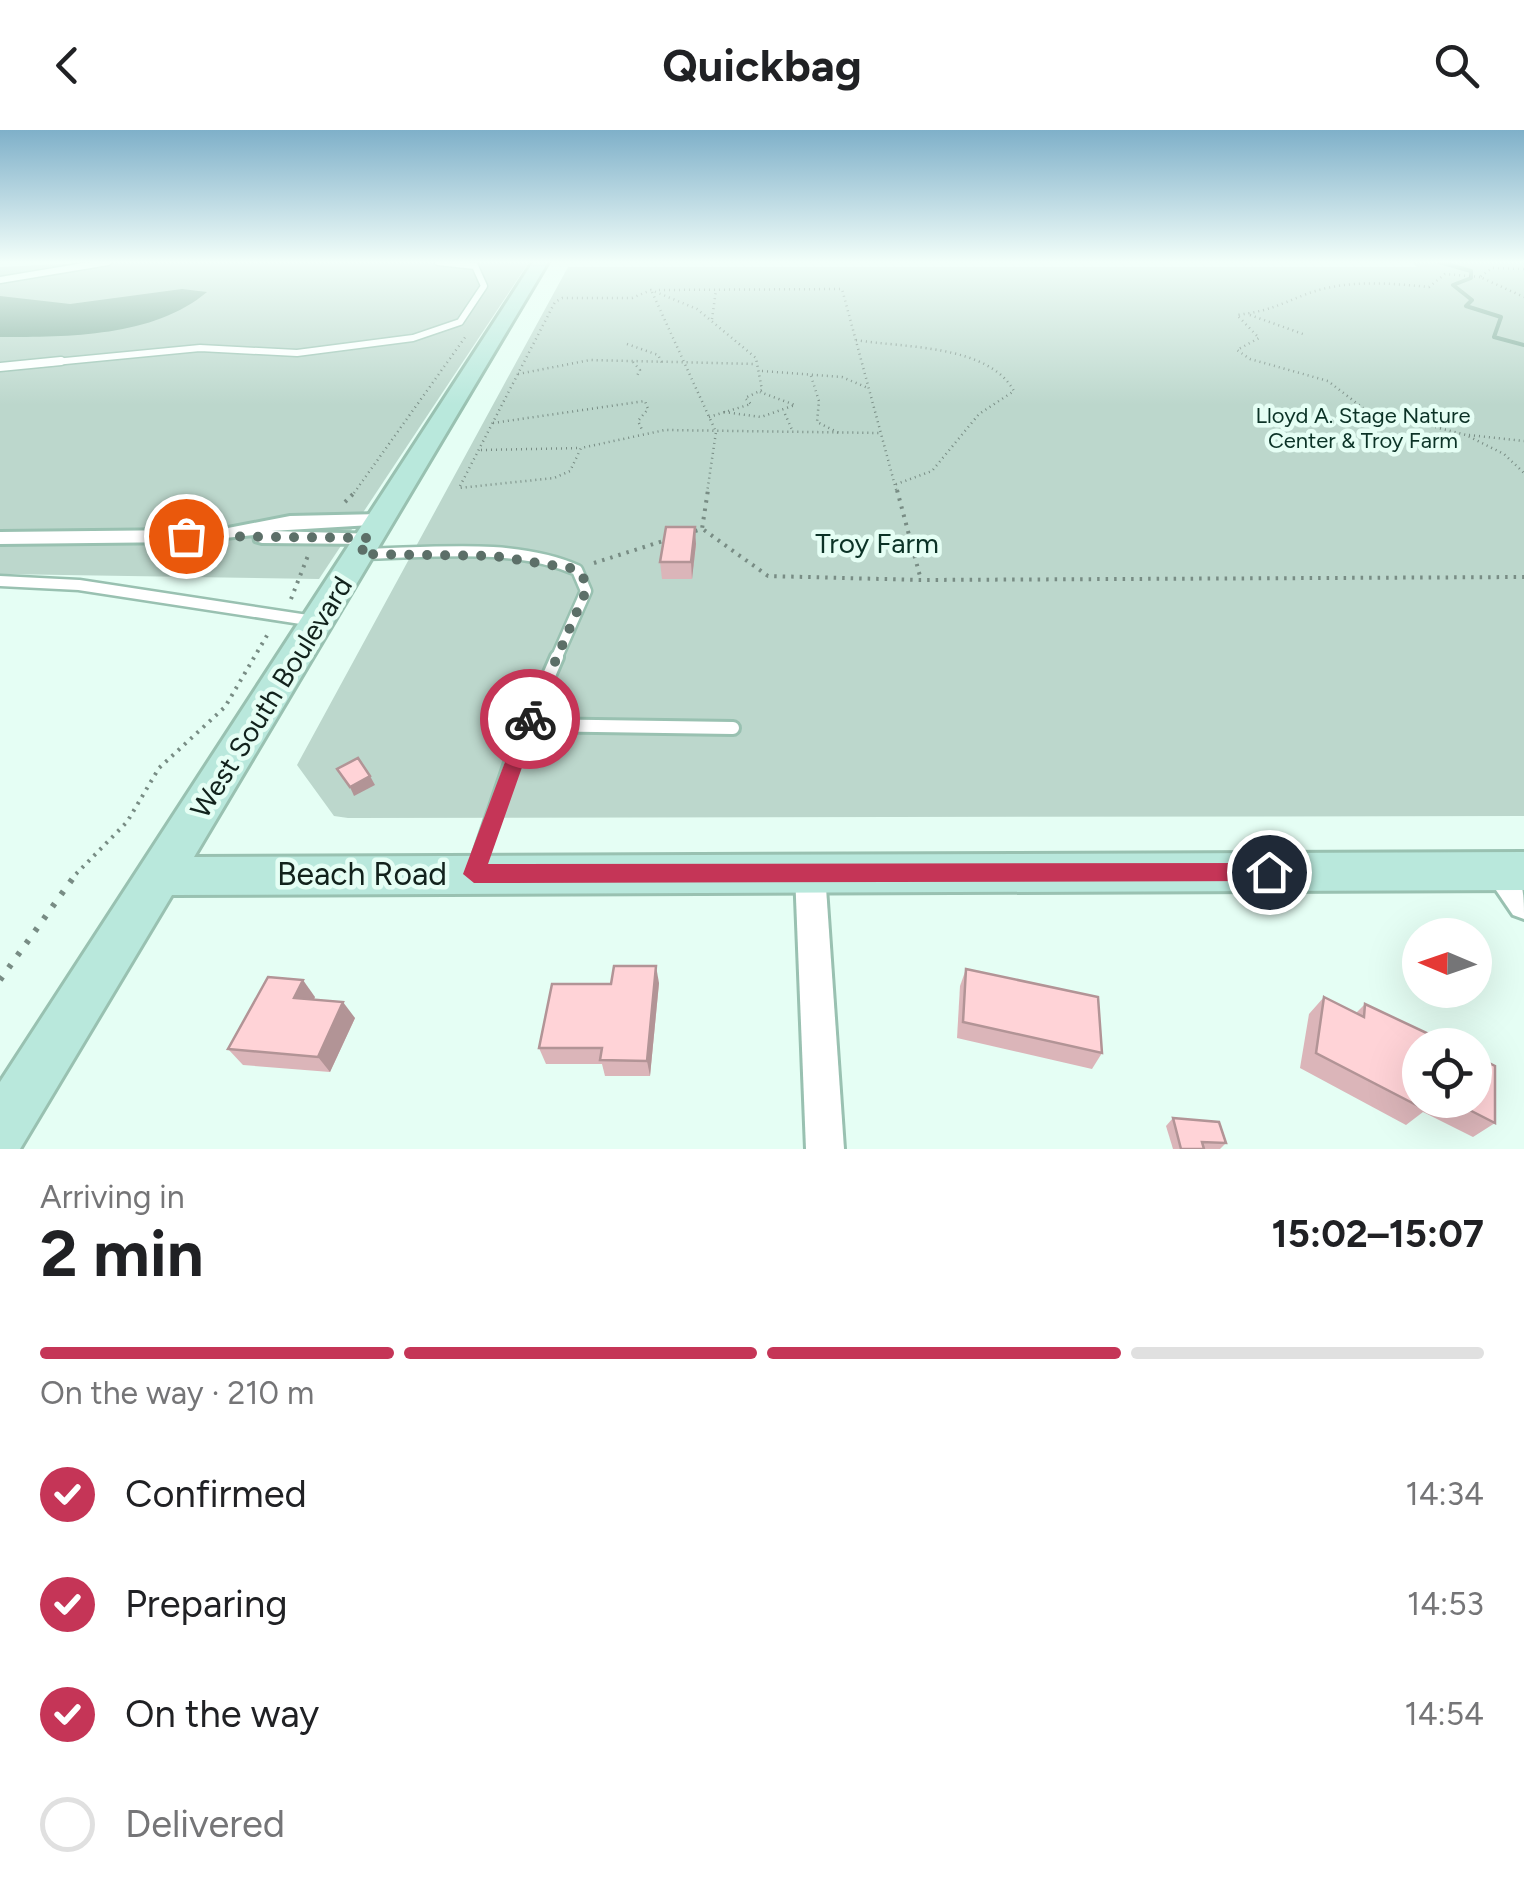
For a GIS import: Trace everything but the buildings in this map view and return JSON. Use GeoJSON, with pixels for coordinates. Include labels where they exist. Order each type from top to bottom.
{"type":"FeatureCollection","features":[{"type":"Feature","properties":{"kind":"main road","name":"West South Boulevard"},"geometry":{"type":"LineString","coordinates":[[0,1130],[512,310]]}},
{"type":"Feature","properties":{"kind":"main road","name":"Beach Road"},"geometry":{"type":"LineString","coordinates":[[160,876],[810,873],[1515,883]]}},
{"type":"Feature","properties":{"kind":"street"},"geometry":{"type":"LineString","coordinates":[[0,538],[228,534],[371,537]]}},
{"type":"Feature","properties":{"kind":"street"},"geometry":{"type":"LineString","coordinates":[[810,873],[826,1149]]}},
{"type":"Feature","properties":{"kind":"lane"},"geometry":{"type":"LineString","coordinates":[[0,367],[200,348],[297,353],[429,335],[460,322],[468,310]]}},
{"type":"Feature","properties":{"kind":"lane"},"geometry":{"type":"LineString","coordinates":[[371,537],[576,569],[584,579],[586,591],[528,725],[474,874]]}},
{"type":"Feature","properties":{"kind":"lane"},"geometry":{"type":"LineString","coordinates":[[0,582],[46,581],[276,619],[318,621]]}},
{"type":"Feature","properties":{"kind":"lane"},"geometry":{"type":"LineString","coordinates":[[528,725],[734,728]]}},
{"type":"Feature","properties":{"kind":"path"},"geometry":{"type":"LineString","coordinates":[[551,310],[459,488],[554,478],[570,470],[582,448]]}},
{"type":"Feature","properties":{"kind":"path"},"geometry":{"type":"LineString","coordinates":[[660,310],[716,432],[702,529]]}},
{"type":"Feature","properties":{"kind":"path"},"geometry":{"type":"LineString","coordinates":[[696,310],[758,364],[760,392]]}},
{"type":"Feature","properties":{"kind":"path"},"geometry":{"type":"LineString","coordinates":[[712,320],[713,310]]}},
{"type":"Feature","properties":{"kind":"path"},"geometry":{"type":"LineString","coordinates":[[848,310],[921,580]]}},
{"type":"Feature","properties":{"kind":"path"},"geometry":{"type":"LineString","coordinates":[[1280,310],[1235,317],[1259,338],[1237,350],[1239,354],[1328,382],[1363,408],[1466,434],[1524,442]]}},
{"type":"Feature","properties":{"kind":"path"},"geometry":{"type":"LineString","coordinates":[[1245,313],[1303,334]]}},
{"type":"Feature","properties":{"kind":"path"},"geometry":{"type":"LineString","coordinates":[[340,508],[367,480],[470,330]]}},
{"type":"Feature","properties":{"kind":"path"},"geometry":{"type":"LineString","coordinates":[[856,340],[916,350],[960,351],[1009,382],[1014,391],[975,417],[936,472],[916,484],[894,485]]}},
{"type":"Feature","properties":{"kind":"path"},"geometry":{"type":"LineString","coordinates":[[627,344],[658,355],[662,363]]}},
{"type":"Feature","properties":{"kind":"path"},"geometry":{"type":"LineString","coordinates":[[633,362],[640,370],[636,378]]}},
{"type":"Feature","properties":{"kind":"path"},"geometry":{"type":"LineString","coordinates":[[518,374],[556,363],[758,364]]}},
{"type":"Feature","properties":{"kind":"path"},"geometry":{"type":"LineString","coordinates":[[760,371],[842,378],[868,388]]}},
{"type":"Feature","properties":{"kind":"path"},"geometry":{"type":"LineString","coordinates":[[811,374],[820,401],[817,422],[839,432]]}},
{"type":"Feature","properties":{"kind":"path"},"geometry":{"type":"LineString","coordinates":[[709,417],[724,412],[751,404],[745,398],[760,392],[795,405],[784,413],[740,418],[724,412]]}},
{"type":"Feature","properties":{"kind":"path"},"geometry":{"type":"LineString","coordinates":[[493,423],[645,401],[648,409],[638,422],[643,432]]}},
{"type":"Feature","properties":{"kind":"path"},"geometry":{"type":"LineString","coordinates":[[784,413],[793,432]]}},
{"type":"Feature","properties":{"kind":"path"},"geometry":{"type":"LineString","coordinates":[[479,450],[582,448],[643,432],[881,433]]}},
{"type":"Feature","properties":{"kind":"path"},"geometry":{"type":"LineString","coordinates":[[1466,434],[1504,454],[1524,473]]}},
{"type":"Feature","properties":{"kind":"path"},"geometry":{"type":"LineString","coordinates":[[684,534],[702,529]]}},
{"type":"Feature","properties":{"kind":"path"},"geometry":{"type":"LineString","coordinates":[[702,529],[768,576],[921,580],[1524,577]]}},
{"type":"Feature","properties":{"kind":"path"},"geometry":{"type":"LineString","coordinates":[[576,569],[666,540]]}},
{"type":"Feature","properties":{"kind":"path"},"geometry":{"type":"LineString","coordinates":[[0,980],[77,872],[127,822],[159,768],[225,707],[276,619],[299,588],[305,564]]}},
{"type":"Feature","properties":{"kind":"green space"},"geometry":{"type":"Polygon","coordinates":[[[0,310],[497,310],[319,579],[0,574],[0,310]]]}},
{"type":"Feature","properties":{"kind":"green space","name":"Troy Farm"},"geometry":{"type":"Polygon","coordinates":[[[545,310],[1524,310],[1524,816],[348,818],[334,816],[297,765],[545,310]]]}},
{"type":"Feature","properties":{"kind":"shaded area"},"geometry":{"type":"Polygon","coordinates":[[[0,310],[180,310],[109,331],[0,337],[0,310]]]}},
{"type":"Feature","properties":{"kind":"waterway"},"geometry":{"type":"LineString","coordinates":[[1477,310],[1501,317],[1494,337],[1524,345]]}},
{"type":"Feature","properties":{"kind":"way so far"},"geometry":{"type":"LineString","coordinates":[[186,536],[370,538],[360,554],[494,556],[534,559],[576,569],[584,579],[586,591],[530,719]]}},
{"type":"Feature","properties":{"kind":"route"},"geometry":{"type":"LineString","coordinates":[[530,719],[487,827],[474,874],[1269,872]]}},
{"type":"Feature","properties":{"kind":"park label","name":"Lloyd A. Stage Nature Center & Troy Farm"},"geometry":{"type":"Point","coordinates":[1363,428]}}]}
